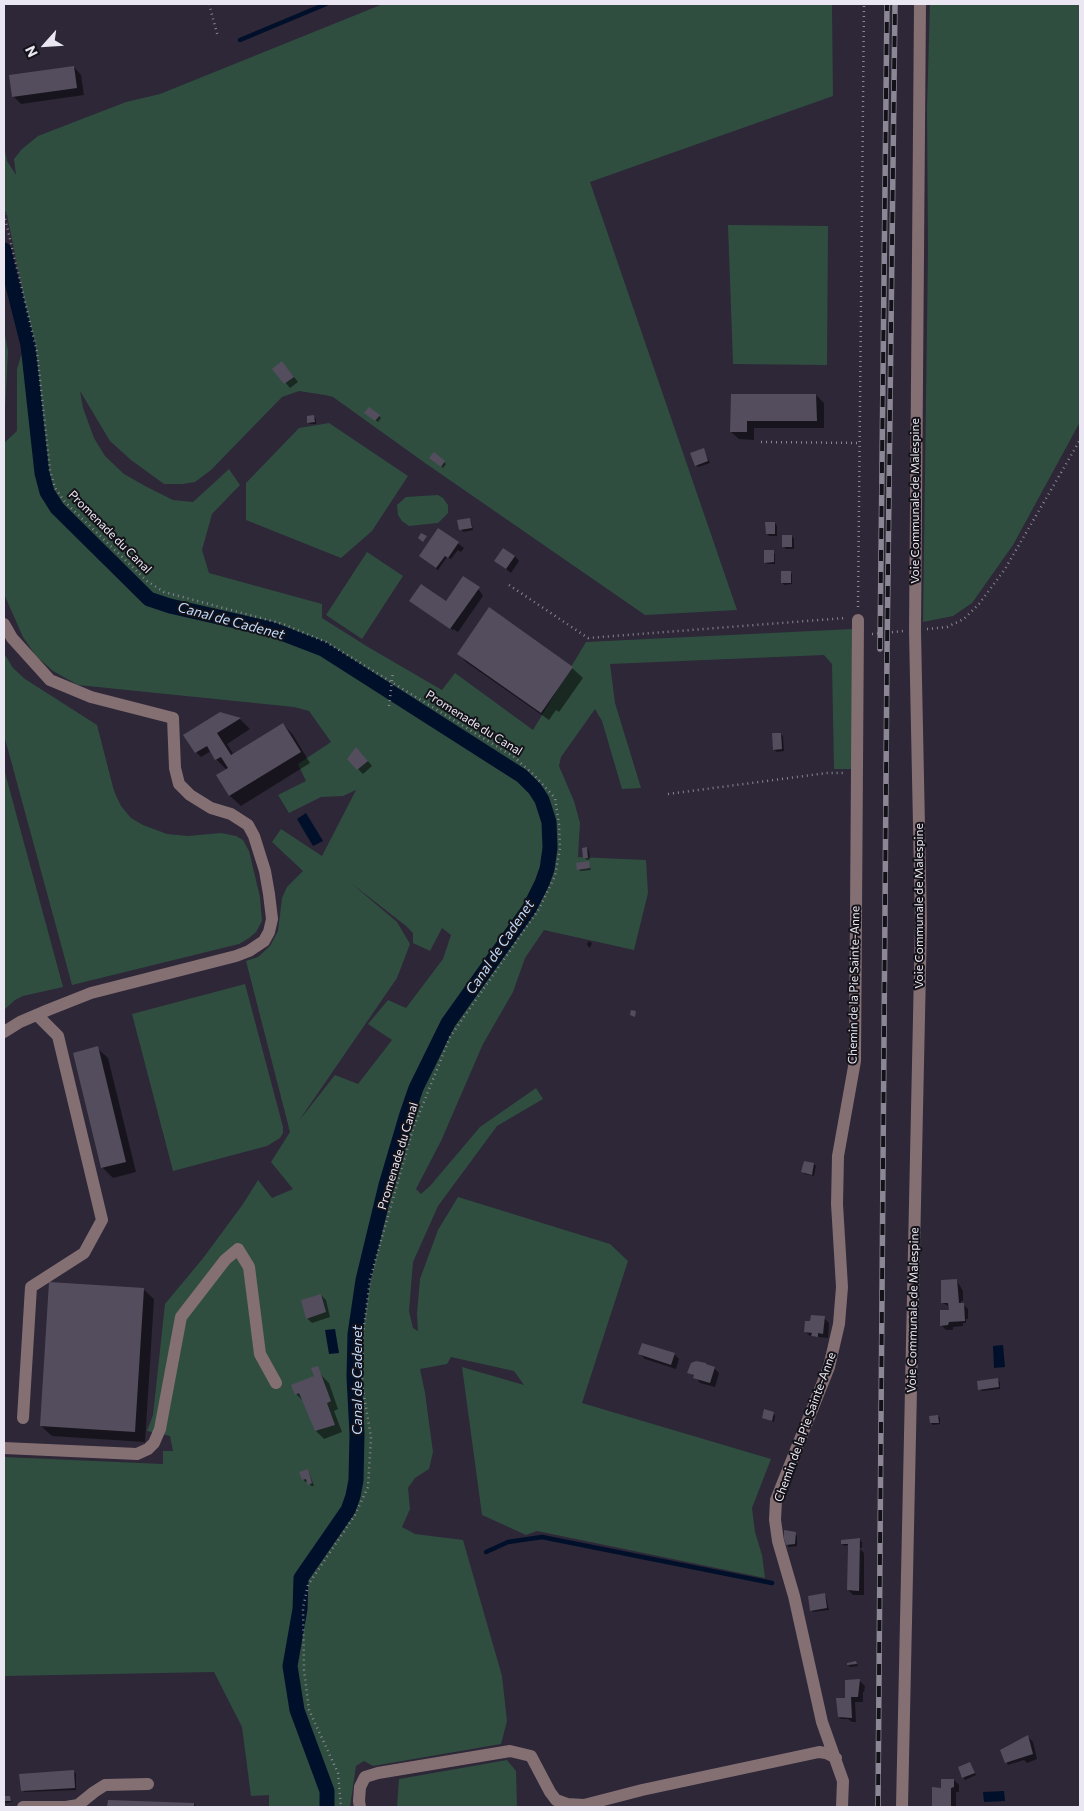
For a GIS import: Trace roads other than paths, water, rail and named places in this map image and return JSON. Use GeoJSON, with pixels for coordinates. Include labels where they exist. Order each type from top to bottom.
{"type":"FeatureCollection","features":[{"type":"Feature","properties":{"kind":"street","name":"Voie Communale de Malespine"},"geometry":{"type":"LineString","coordinates":[[902,1807],[921,924],[915,631],[920,4]]}},
{"type":"Feature","properties":{"kind":"street","name":"Chemin de la Pie Sainte-Anne"},"geometry":{"type":"LineString","coordinates":[[842,1807],[843,1781],[822,1722],[794,1596],[778,1541],[775,1520],[776,1500],[829,1366],[839,1324],[842,1288],[837,1204],[838,1156],[855,1061],[858,620]]}},
{"type":"Feature","properties":{"kind":"street"},"geometry":{"type":"LineString","coordinates":[[4,624],[12,638],[50,680],[91,697],[173,718],[175,768],[179,784],[190,795],[211,808],[231,814],[248,824],[254,836],[264,871],[272,919],[269,932],[264,941],[249,951],[91,993],[37,1015],[4,1032]]}},
{"type":"Feature","properties":{"kind":"street"},"geometry":{"type":"LineString","coordinates":[[23,1418],[31,1287],[84,1253],[102,1220],[58,1036],[37,1015]]}},
{"type":"Feature","properties":{"kind":"street"},"geometry":{"type":"LineString","coordinates":[[4,1448],[137,1454],[148,1449],[154,1443],[160,1429],[181,1317],[225,1260],[238,1249],[249,1267],[260,1354],[276,1383]]}},
{"type":"Feature","properties":{"kind":"street"},"geometry":{"type":"LineString","coordinates":[[360,1807],[360,1787],[365,1777],[378,1773],[510,1751],[531,1756],[556,1800],[568,1804],[584,1805],[642,1790],[820,1752],[836,1758]]}},
{"type":"Feature","properties":{"kind":"street"},"geometry":{"type":"LineString","coordinates":[[23,1807],[78,1805],[105,1785],[148,1784]]}},
{"type":"Feature","properties":{"kind":"water"},"geometry":{"type":"Polygon","coordinates":[[[306,813],[323,841],[313,846],[297,819],[306,813]]]}},
{"type":"Feature","properties":{"kind":"water"},"geometry":{"type":"Polygon","coordinates":[[[335,1329],[339,1353],[329,1354],[325,1330],[335,1329]]]}},
{"type":"Feature","properties":{"kind":"water"},"geometry":{"type":"Polygon","coordinates":[[[1003,1345],[1005,1367],[994,1368],[993,1346],[1003,1345]]]}},
{"type":"Feature","properties":{"kind":"water"},"geometry":{"type":"Polygon","coordinates":[[[1004,1791],[1005,1801],[984,1802],[983,1792],[1004,1791]]]}},
{"type":"Feature","properties":{"kind":"waterway"},"geometry":{"type":"LineString","coordinates":[[240,40],[326,4]]}},
{"type":"Feature","properties":{"kind":"waterway","name":"Canal de Cadenet"},"geometry":{"type":"LineString","coordinates":[[4,250],[28,345],[42,473],[47,492],[57,508],[149,599],[170,606],[271,629],[323,649],[522,776],[535,789],[542,800],[549,822],[550,848],[547,869],[542,883],[529,909],[448,1023],[416,1088],[386,1185],[363,1280],[355,1334],[354,1377],[357,1434],[356,1480],[353,1496],[348,1510],[301,1578],[300,1609],[290,1666],[297,1710],[327,1791],[327,1807]]}},
{"type":"Feature","properties":{"kind":"waterway"},"geometry":{"type":"LineString","coordinates":[[486,1552],[508,1542],[542,1537],[772,1583]]}},
{"type":"Feature","properties":{"kind":"railway"},"geometry":{"type":"LineString","coordinates":[[880,649],[887,4]]}},
{"type":"Feature","properties":{"kind":"railway"},"geometry":{"type":"LineString","coordinates":[[878,1807],[887,653],[895,4]]}}]}
